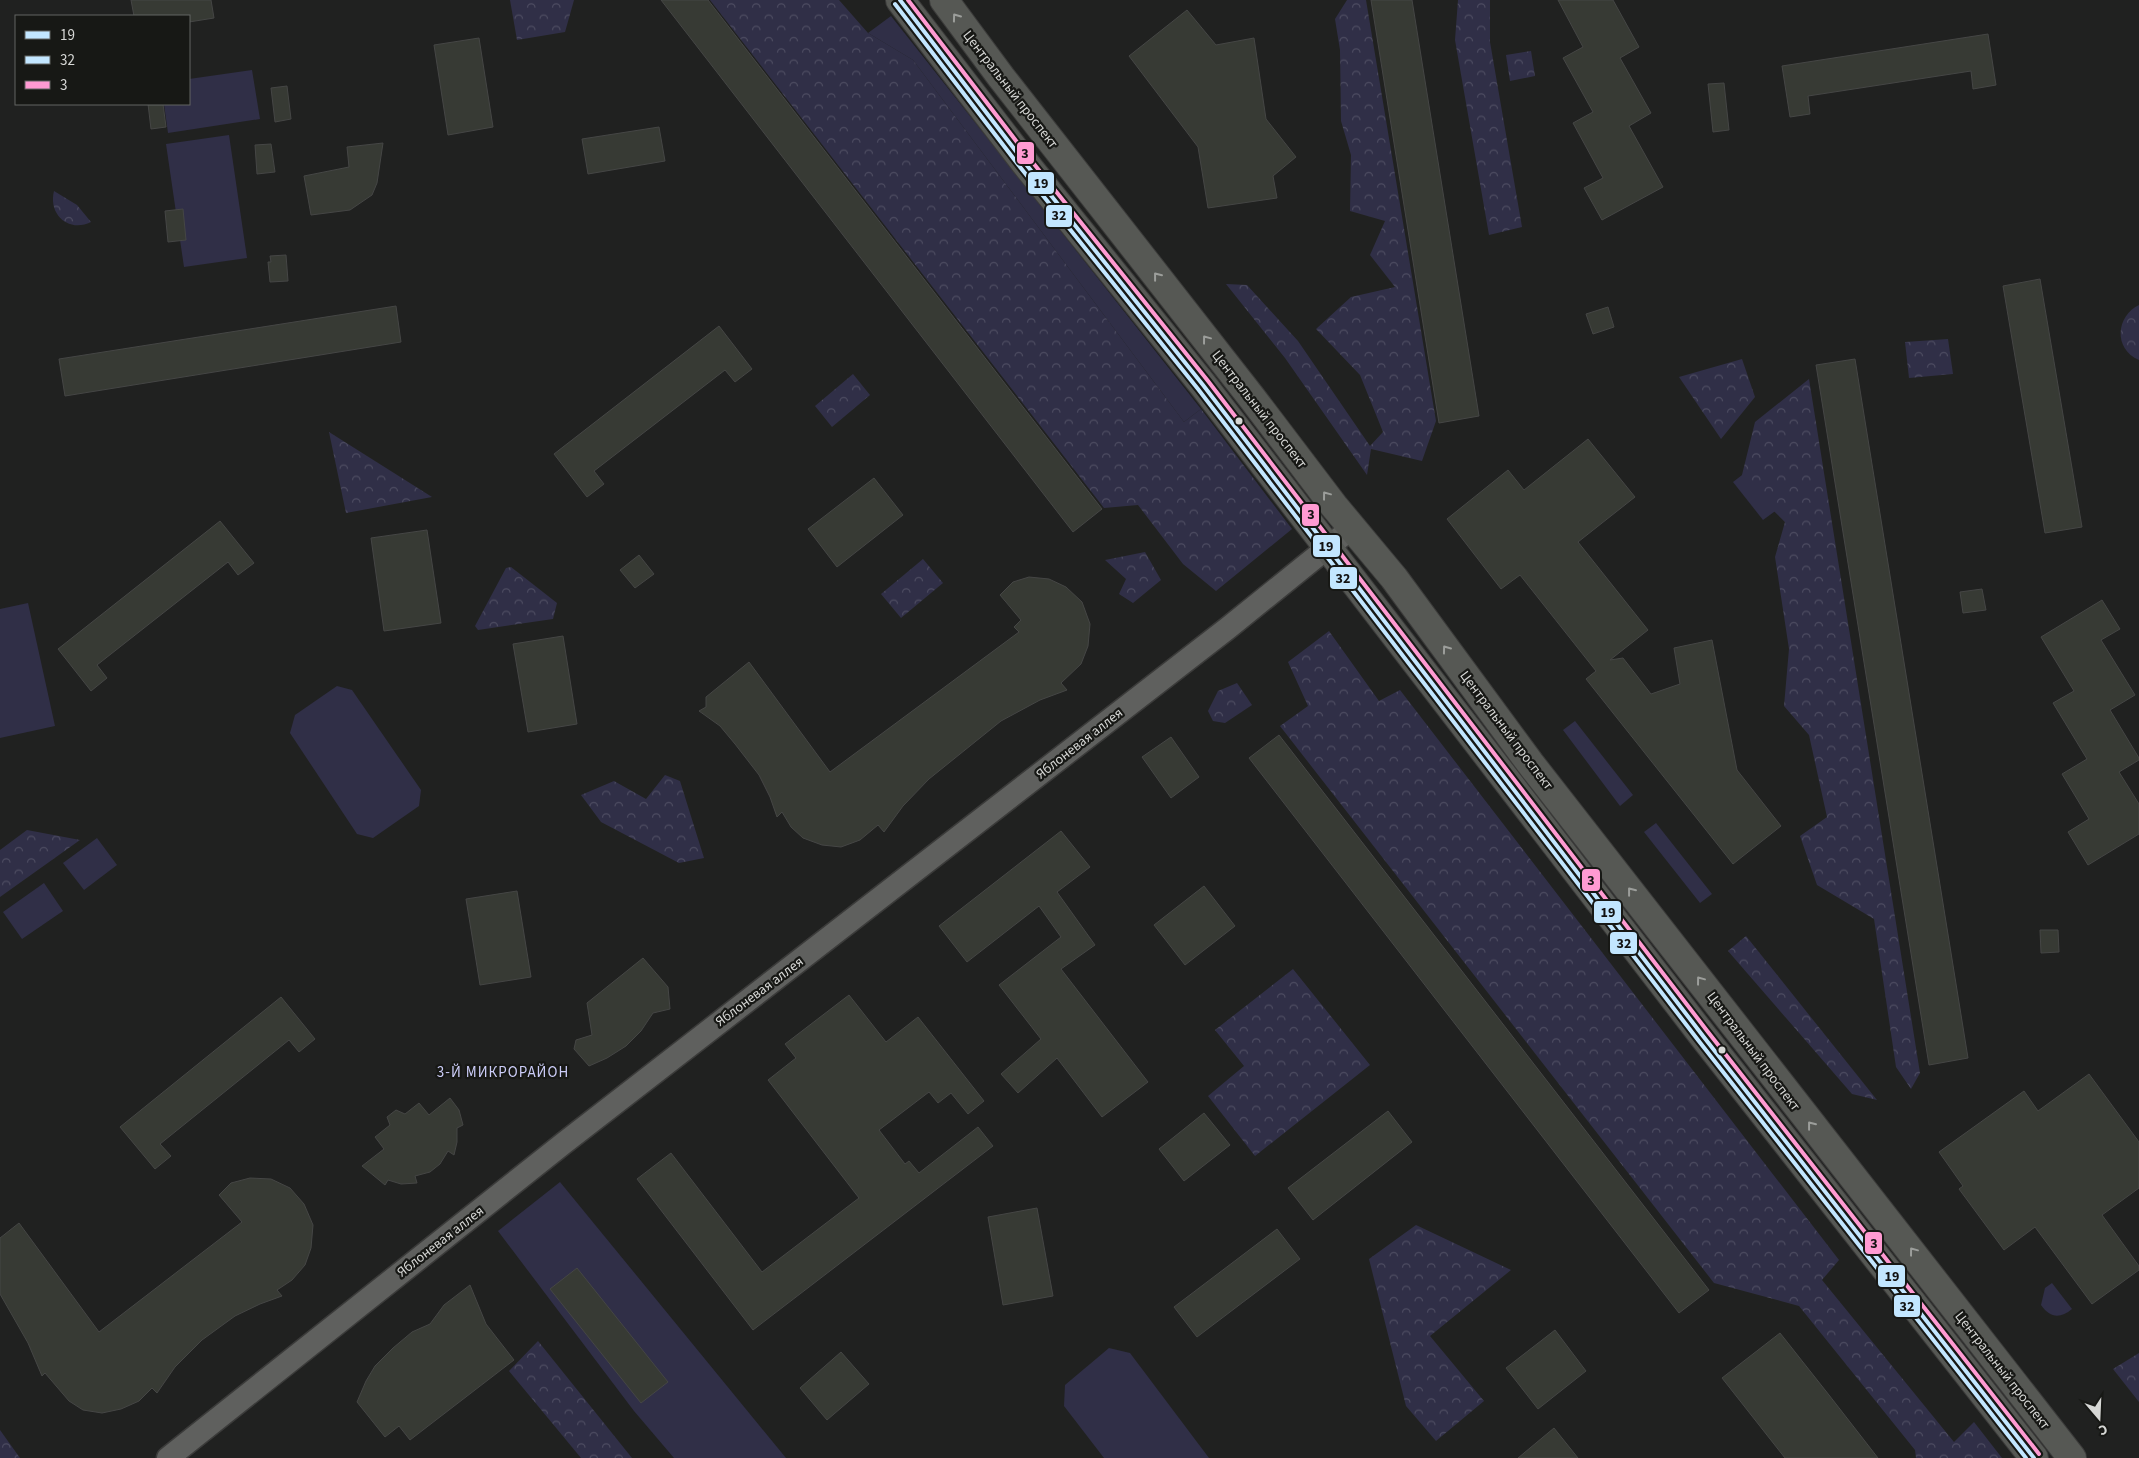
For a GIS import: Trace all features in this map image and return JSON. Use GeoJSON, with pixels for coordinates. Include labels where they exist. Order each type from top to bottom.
{"type":"FeatureCollection","features":[{"type":"Feature","properties":{"kind":"main road","name":"Центральный проспект"},"geometry":{"type":"LineString","coordinates":[[900,0],[1025,162],[1202,385],[1704,1036],[2034,1458]]}},
{"type":"Feature","properties":{"kind":"main road","name":"Центральный проспект"},"geometry":{"type":"LineString","coordinates":[[944,0],[1001,77],[1334,506],[1353,527],[1530,762],[2072,1458]]}},
{"type":"Feature","properties":{"kind":"main road"},"geometry":{"type":"LineString","coordinates":[[1202,385],[1220,391],[1230,382],[1227,367]]}},
{"type":"Feature","properties":{"kind":"main road"},"geometry":{"type":"LineString","coordinates":[[1506,778],[1498,760],[1504,752],[1518,751],[1530,762]]}},
{"type":"Feature","properties":{"kind":"street","name":"Яблоневая аллея"},"geometry":{"type":"LineString","coordinates":[[168,1458],[579,1130],[833,936],[1353,527]]}},
{"type":"Feature","properties":{"kind":"green space"},"geometry":{"type":"Polygon","coordinates":[[[510,0],[574,0],[565,32],[517,40],[510,0]]]}},
{"type":"Feature","properties":{"kind":"green space"},"geometry":{"type":"Polygon","coordinates":[[[710,0],[839,0],[868,33],[913,60],[1184,422],[1201,409],[1292,529],[1216,591],[1183,564],[1138,505],[1104,508],[710,0]]]}},
{"type":"Feature","properties":{"kind":"green space"},"geometry":{"type":"Polygon","coordinates":[[[1347,0],[1366,0],[1436,421],[1422,461],[1371,449],[1367,475],[1285,358],[1226,284],[1247,285],[1298,341],[1370,446],[1383,432],[1360,375],[1316,329],[1351,297],[1395,287],[1370,255],[1385,221],[1350,211],[1351,155],[1341,121],[1340,50],[1335,19],[1347,0]]]}},
{"type":"Feature","properties":{"kind":"green space"},"geometry":{"type":"Polygon","coordinates":[[[1458,0],[1490,0],[1490,42],[1522,227],[1489,235],[1455,40],[1458,0]]]}},
{"type":"Feature","properties":{"kind":"green space"},"geometry":{"type":"Polygon","coordinates":[[[891,16],[1201,409],[1184,422],[913,60],[868,33],[891,16]]]}},
{"type":"Feature","properties":{"kind":"green space"},"geometry":{"type":"Polygon","coordinates":[[[1531,51],[1535,76],[1510,81],[1506,55],[1531,51]]]}},
{"type":"Feature","properties":{"kind":"green space"},"geometry":{"type":"Polygon","coordinates":[[[252,70],[260,119],[168,133],[164,105],[190,105],[190,79],[252,70]]]}},
{"type":"Feature","properties":{"kind":"green space"},"geometry":{"type":"Polygon","coordinates":[[[229,135],[247,258],[184,267],[166,144],[229,135]]]}},
{"type":"Feature","properties":{"kind":"green space"},"geometry":{"type":"Polygon","coordinates":[[[54,191],[77,205],[91,222],[75,225],[62,220],[54,208],[54,191]]]}},
{"type":"Feature","properties":{"kind":"green space"},"geometry":{"type":"Polygon","coordinates":[[[2139,305],[2139,360],[2125,348],[2121,332],[2122,324],[2126,317],[2131,310],[2139,305]]]}},
{"type":"Feature","properties":{"kind":"green space"},"geometry":{"type":"Polygon","coordinates":[[[1948,339],[1953,374],[1909,378],[1905,342],[1948,339]]]}},
{"type":"Feature","properties":{"kind":"green space"},"geometry":{"type":"Polygon","coordinates":[[[1742,359],[1755,397],[1721,439],[1679,377],[1742,359]]]}},
{"type":"Feature","properties":{"kind":"green space"},"geometry":{"type":"Polygon","coordinates":[[[853,374],[870,395],[832,427],[815,406],[853,374]]]}},
{"type":"Feature","properties":{"kind":"green space"},"geometry":{"type":"Polygon","coordinates":[[[1809,379],[1920,1073],[1911,1089],[1896,1067],[1874,919],[1817,885],[1800,836],[1827,817],[1809,735],[1784,706],[1789,649],[1775,557],[1785,522],[1741,479],[1755,422],[1809,379]]]}},
{"type":"Feature","properties":{"kind":"green space"},"geometry":{"type":"Polygon","coordinates":[[[329,432],[432,497],[346,513],[329,432]]]}},
{"type":"Feature","properties":{"kind":"green space"},"geometry":{"type":"Polygon","coordinates":[[[1759,462],[1789,501],[1763,520],[1733,482],[1759,462]]]}},
{"type":"Feature","properties":{"kind":"green space"},"geometry":{"type":"Polygon","coordinates":[[[1145,552],[1161,580],[1133,603],[1119,594],[1126,579],[1105,560],[1145,552]]]}},
{"type":"Feature","properties":{"kind":"green space"},"geometry":{"type":"Polygon","coordinates":[[[923,559],[943,583],[901,618],[881,594],[923,559]]]}},
{"type":"Feature","properties":{"kind":"green space"},"geometry":{"type":"Polygon","coordinates":[[[511,567],[557,603],[553,619],[478,630],[475,626],[506,568],[511,567]]]}},
{"type":"Feature","properties":{"kind":"green space"},"geometry":{"type":"Polygon","coordinates":[[[28,603],[55,726],[0,738],[0,609],[28,603]]]}},
{"type":"Feature","properties":{"kind":"green space"},"geometry":{"type":"Polygon","coordinates":[[[1329,631],[1379,701],[1400,690],[1839,1260],[1822,1280],[1954,1442],[1974,1422],[2002,1458],[1916,1458],[1915,1450],[1799,1306],[1714,1283],[1280,726],[1308,706],[1288,662],[1329,631]]]}},
{"type":"Feature","properties":{"kind":"green space"},"geometry":{"type":"Polygon","coordinates":[[[1237,683],[1252,705],[1225,723],[1213,721],[1208,711],[1218,691],[1237,683]]]}},
{"type":"Feature","properties":{"kind":"green space"},"geometry":{"type":"Polygon","coordinates":[[[337,686],[352,690],[421,790],[419,806],[373,838],[357,834],[290,733],[295,715],[337,686]]]}},
{"type":"Feature","properties":{"kind":"green space"},"geometry":{"type":"Polygon","coordinates":[[[1575,721],[1633,795],[1620,806],[1563,730],[1575,721]]]}},
{"type":"Feature","properties":{"kind":"green space"},"geometry":{"type":"Polygon","coordinates":[[[665,775],[680,781],[704,858],[679,863],[601,822],[581,795],[614,781],[646,799],[665,775]]]}},
{"type":"Feature","properties":{"kind":"green space"},"geometry":{"type":"Polygon","coordinates":[[[1656,823],[1712,894],[1700,903],[1644,832],[1656,823]]]}},
{"type":"Feature","properties":{"kind":"green space"},"geometry":{"type":"Polygon","coordinates":[[[27,830],[80,840],[0,897],[0,850],[27,830]]]}},
{"type":"Feature","properties":{"kind":"green space"},"geometry":{"type":"Polygon","coordinates":[[[97,838],[117,865],[84,890],[63,863],[97,838]]]}},
{"type":"Feature","properties":{"kind":"green space"},"geometry":{"type":"Polygon","coordinates":[[[44,883],[63,911],[22,939],[3,912],[44,883]]]}},
{"type":"Feature","properties":{"kind":"green space"},"geometry":{"type":"Polygon","coordinates":[[[1746,936],[1877,1100],[1852,1094],[1728,951],[1746,936]]]}},
{"type":"Feature","properties":{"kind":"green space"},"geometry":{"type":"Polygon","coordinates":[[[1293,969],[1370,1065],[1255,1156],[1208,1096],[1244,1066],[1215,1030],[1293,969]]]}},
{"type":"Feature","properties":{"kind":"green space"},"geometry":{"type":"Polygon","coordinates":[[[560,1182],[786,1458],[674,1458],[634,1411],[498,1231],[560,1182]]]}},
{"type":"Feature","properties":{"kind":"green space"},"geometry":{"type":"Polygon","coordinates":[[[1416,1225],[1511,1270],[1430,1336],[1484,1401],[1436,1441],[1406,1406],[1369,1259],[1416,1225]]]}},
{"type":"Feature","properties":{"kind":"green space"},"geometry":{"type":"Polygon","coordinates":[[[2052,1283],[2072,1309],[2059,1316],[2048,1313],[2041,1305],[2045,1288],[2052,1283]]]}},
{"type":"Feature","properties":{"kind":"green space"},"geometry":{"type":"Polygon","coordinates":[[[538,1341],[632,1458],[581,1458],[509,1371],[538,1341]]]}},
{"type":"Feature","properties":{"kind":"green space"},"geometry":{"type":"Polygon","coordinates":[[[1109,1348],[1130,1353],[1209,1458],[1104,1458],[1064,1406],[1065,1385],[1109,1348]]]}},
{"type":"Feature","properties":{"kind":"green space"},"geometry":{"type":"Polygon","coordinates":[[[2139,1353],[2139,1402],[2113,1369],[2139,1353]]]}},
{"type":"Feature","properties":{"kind":"green space"},"geometry":{"type":"Polygon","coordinates":[[[0,1430],[20,1458],[0,1458],[0,1430]]]}},
{"type":"Feature","properties":{"kind":"building"},"geometry":{"type":"Polygon","coordinates":[[[131,0],[211,0],[214,18],[190,22],[190,15],[134,15],[131,0]]]}},
{"type":"Feature","properties":{"kind":"building"},"geometry":{"type":"Polygon","coordinates":[[[661,0],[708,0],[1102,509],[1073,532],[661,0]]]}},
{"type":"Feature","properties":{"kind":"building"},"geometry":{"type":"Polygon","coordinates":[[[1371,0],[1412,0],[1479,416],[1439,423],[1371,0]]]}},
{"type":"Feature","properties":{"kind":"building"},"geometry":{"type":"Polygon","coordinates":[[[1558,0],[1613,0],[1639,47],[1620,58],[1651,113],[1629,126],[1663,187],[1602,220],[1584,188],[1603,178],[1573,123],[1593,112],[1563,58],[1583,47],[1558,0]]]}},
{"type":"Feature","properties":{"kind":"building"},"geometry":{"type":"Polygon","coordinates":[[[1187,10],[1216,45],[1254,38],[1266,119],[1296,157],[1273,176],[1277,198],[1208,208],[1198,147],[1129,56],[1187,10]]]}},
{"type":"Feature","properties":{"kind":"building"},"geometry":{"type":"Polygon","coordinates":[[[1988,34],[1996,85],[1973,89],[1971,71],[1808,96],[1810,114],[1790,117],[1782,66],[1988,34]]]}},
{"type":"Feature","properties":{"kind":"building"},"geometry":{"type":"Polygon","coordinates":[[[479,38],[493,127],[448,135],[434,45],[479,38]]]}},
{"type":"Feature","properties":{"kind":"building"},"geometry":{"type":"Polygon","coordinates":[[[1724,83],[1729,130],[1713,132],[1708,84],[1724,83]]]}},
{"type":"Feature","properties":{"kind":"building"},"geometry":{"type":"Polygon","coordinates":[[[287,86],[291,119],[275,122],[271,88],[287,86]]]}},
{"type":"Feature","properties":{"kind":"building"},"geometry":{"type":"Polygon","coordinates":[[[148,105],[163,105],[166,127],[151,129],[148,105]]]}},
{"type":"Feature","properties":{"kind":"building"},"geometry":{"type":"Polygon","coordinates":[[[659,127],[665,161],[588,174],[582,139],[659,127]]]}},
{"type":"Feature","properties":{"kind":"building"},"geometry":{"type":"Polygon","coordinates":[[[383,143],[377,183],[372,195],[350,210],[311,215],[304,176],[349,167],[347,147],[383,143]]]}},
{"type":"Feature","properties":{"kind":"building"},"geometry":{"type":"Polygon","coordinates":[[[271,144],[275,172],[257,174],[255,145],[271,144]]]}},
{"type":"Feature","properties":{"kind":"building"},"geometry":{"type":"Polygon","coordinates":[[[183,209],[186,240],[168,242],[165,211],[183,209]]]}},
{"type":"Feature","properties":{"kind":"building"},"geometry":{"type":"Polygon","coordinates":[[[286,255],[288,281],[270,282],[268,262],[271,262],[270,256],[286,255]]]}},
{"type":"Feature","properties":{"kind":"building"},"geometry":{"type":"Polygon","coordinates":[[[2040,279],[2082,527],[2045,533],[2003,286],[2040,279]]]}},
{"type":"Feature","properties":{"kind":"building"},"geometry":{"type":"Polygon","coordinates":[[[396,306],[401,342],[65,396],[59,359],[396,306]]]}},
{"type":"Feature","properties":{"kind":"building"},"geometry":{"type":"Polygon","coordinates":[[[1608,307],[1614,327],[1593,334],[1586,314],[1608,307]]]}},
{"type":"Feature","properties":{"kind":"building"},"geometry":{"type":"Polygon","coordinates":[[[719,326],[752,369],[735,382],[725,370],[594,471],[604,484],[587,497],[554,454],[719,326]]]}},
{"type":"Feature","properties":{"kind":"building"},"geometry":{"type":"Polygon","coordinates":[[[1855,359],[1968,1058],[1929,1065],[1816,365],[1855,359]]]}},
{"type":"Feature","properties":{"kind":"building"},"geometry":{"type":"Polygon","coordinates":[[[1588,439],[1635,497],[1578,542],[1648,630],[1610,660],[1623,658],[1651,694],[1680,684],[1674,648],[1712,640],[1737,770],[1781,826],[1733,864],[1586,679],[1596,671],[1520,575],[1501,589],[1447,519],[1508,470],[1524,490],[1588,439]]]}},
{"type":"Feature","properties":{"kind":"building"},"geometry":{"type":"Polygon","coordinates":[[[874,478],[903,515],[837,567],[808,529],[874,478]]]}},
{"type":"Feature","properties":{"kind":"building"},"geometry":{"type":"Polygon","coordinates":[[[220,521],[254,563],[238,575],[228,562],[97,665],[107,678],[91,691],[58,649],[220,521]]]}},
{"type":"Feature","properties":{"kind":"building"},"geometry":{"type":"Polygon","coordinates":[[[427,530],[441,623],[384,631],[371,538],[427,530]]]}},
{"type":"Feature","properties":{"kind":"building"},"geometry":{"type":"Polygon","coordinates":[[[639,555],[654,574],[635,588],[620,570],[639,555]]]}},
{"type":"Feature","properties":{"kind":"building"},"geometry":{"type":"Polygon","coordinates":[[[1029,577],[1049,579],[1066,587],[1082,602],[1090,624],[1088,646],[1081,664],[1061,683],[1067,690],[1040,700],[1001,721],[929,779],[903,806],[884,832],[878,825],[860,840],[841,847],[822,845],[803,838],[791,827],[782,812],[777,817],[759,775],[735,744],[720,726],[699,711],[706,707],[706,697],[749,662],[830,772],[1019,632],[1014,627],[1021,620],[1000,595],[1013,582],[1029,577]]]}},
{"type":"Feature","properties":{"kind":"building"},"geometry":{"type":"Polygon","coordinates":[[[1982,589],[1986,610],[1963,613],[1960,592],[1982,589]]]}},
{"type":"Feature","properties":{"kind":"building"},"geometry":{"type":"Polygon","coordinates":[[[2102,600],[2120,629],[2101,640],[2135,695],[2110,710],[2139,758],[2139,760],[2119,772],[2139,804],[2139,834],[2088,865],[2068,832],[2089,819],[2062,774],[2087,759],[2053,703],[2074,691],[2041,637],[2102,600]]]}},
{"type":"Feature","properties":{"kind":"building"},"geometry":{"type":"Polygon","coordinates":[[[563,636],[577,724],[528,732],[513,644],[563,636]]]}},
{"type":"Feature","properties":{"kind":"building"},"geometry":{"type":"Polygon","coordinates":[[[1279,735],[1709,1290],[1679,1313],[1249,758],[1279,735]]]}},
{"type":"Feature","properties":{"kind":"building"},"geometry":{"type":"Polygon","coordinates":[[[1171,737],[1199,777],[1171,798],[1142,757],[1171,737]]]}},
{"type":"Feature","properties":{"kind":"building"},"geometry":{"type":"Polygon","coordinates":[[[1061,831],[1090,867],[1057,892],[1095,945],[1061,969],[1148,1082],[1102,1117],[1057,1058],[1018,1093],[1001,1074],[1041,1039],[999,985],[1061,937],[1039,906],[967,962],[939,926],[1061,831]]]}},
{"type":"Feature","properties":{"kind":"building"},"geometry":{"type":"Polygon","coordinates":[[[1204,886],[1235,926],[1185,965],[1154,925],[1204,886]]]}},
{"type":"Feature","properties":{"kind":"building"},"geometry":{"type":"Polygon","coordinates":[[[517,891],[531,977],[480,985],[466,899],[517,891]]]}},
{"type":"Feature","properties":{"kind":"building"},"geometry":{"type":"Polygon","coordinates":[[[2040,930],[2058,930],[2059,952],[2041,953],[2040,930]]]}},
{"type":"Feature","properties":{"kind":"building"},"geometry":{"type":"Polygon","coordinates":[[[643,958],[668,987],[670,1009],[653,1013],[641,1031],[626,1046],[607,1058],[589,1066],[574,1049],[576,1040],[592,1035],[587,1003],[643,958]]]}},
{"type":"Feature","properties":{"kind":"building"},"geometry":{"type":"Polygon","coordinates":[[[849,995],[886,1042],[918,1017],[984,1101],[968,1114],[951,1093],[938,1103],[929,1092],[879,1130],[905,1164],[909,1161],[919,1173],[978,1127],[993,1146],[753,1330],[637,1179],[671,1153],[762,1272],[859,1198],[768,1080],[796,1058],[785,1044],[849,995]]]}},
{"type":"Feature","properties":{"kind":"building"},"geometry":{"type":"Polygon","coordinates":[[[281,997],[315,1039],[299,1052],[289,1040],[160,1144],[171,1156],[155,1169],[120,1127],[281,997]]]}},
{"type":"Feature","properties":{"kind":"building"},"geometry":{"type":"Polygon","coordinates":[[[2089,1074],[2139,1142],[2139,1188],[2102,1215],[2139,1266],[2139,1270],[2092,1304],[2035,1227],[2004,1250],[1959,1189],[1963,1186],[1939,1152],[2024,1091],[2038,1111],[2089,1074]]]}},
{"type":"Feature","properties":{"kind":"building"},"geometry":{"type":"Polygon","coordinates":[[[450,1098],[459,1110],[463,1125],[457,1128],[457,1142],[454,1155],[448,1151],[440,1164],[430,1172],[415,1176],[417,1183],[401,1184],[388,1180],[385,1185],[362,1166],[384,1149],[375,1137],[390,1125],[387,1117],[396,1110],[405,1114],[419,1103],[429,1115],[450,1098]]]}},
{"type":"Feature","properties":{"kind":"building"},"geometry":{"type":"Polygon","coordinates":[[[1388,1111],[1412,1142],[1313,1220],[1288,1188],[1388,1111]]]}},
{"type":"Feature","properties":{"kind":"building"},"geometry":{"type":"Polygon","coordinates":[[[1204,1113],[1230,1145],[1184,1181],[1159,1149],[1204,1113]]]}},
{"type":"Feature","properties":{"kind":"building"},"geometry":{"type":"Polygon","coordinates":[[[250,1178],[271,1179],[290,1188],[304,1204],[313,1225],[311,1248],[305,1265],[292,1280],[277,1290],[282,1296],[235,1316],[202,1340],[175,1367],[157,1393],[152,1388],[139,1401],[121,1409],[102,1413],[83,1410],[69,1401],[45,1373],[42,1376],[28,1343],[0,1294],[0,1238],[19,1223],[99,1332],[242,1222],[219,1195],[231,1183],[250,1178]]]}},
{"type":"Feature","properties":{"kind":"building"},"geometry":{"type":"Polygon","coordinates":[[[1037,1208],[1053,1296],[1003,1305],[988,1217],[1037,1208]]]}},
{"type":"Feature","properties":{"kind":"building"},"geometry":{"type":"Polygon","coordinates":[[[1277,1229],[1300,1259],[1197,1337],[1174,1307],[1277,1229]]]}},
{"type":"Feature","properties":{"kind":"building"},"geometry":{"type":"Polygon","coordinates":[[[577,1268],[668,1382],[641,1403],[550,1289],[577,1268]]]}},
{"type":"Feature","properties":{"kind":"building"},"geometry":{"type":"Polygon","coordinates":[[[470,1285],[486,1324],[514,1360],[410,1440],[399,1426],[385,1437],[357,1402],[366,1381],[375,1366],[393,1348],[412,1332],[430,1324],[444,1305],[470,1285]]]}},
{"type":"Feature","properties":{"kind":"building"},"geometry":{"type":"Polygon","coordinates":[[[1555,1330],[1586,1371],[1538,1409],[1506,1368],[1555,1330]]]}},
{"type":"Feature","properties":{"kind":"building"},"geometry":{"type":"Polygon","coordinates":[[[1780,1333],[1878,1458],[1785,1458],[1722,1378],[1780,1333]]]}},
{"type":"Feature","properties":{"kind":"building"},"geometry":{"type":"Polygon","coordinates":[[[841,1352],[869,1384],[827,1420],[800,1388],[841,1352]]]}},
{"type":"Feature","properties":{"kind":"building"},"geometry":{"type":"Polygon","coordinates":[[[1554,1428],[1578,1458],[1518,1458],[1554,1428]]]}},
{"type":"Feature","properties":{"kind":"transit line","name":"19"},"geometry":{"type":"LineString","coordinates":[[900,0],[1025,163],[1203,385],[1703,1036],[2034,1458]]}},
{"type":"Feature","properties":{"kind":"transit line","name":"3"},"geometry":{"type":"LineString","coordinates":[[908,0],[1030,159],[1208,381],[1708,1032],[2039,1454]]}},
{"type":"Feature","properties":{"kind":"transit line","name":"32"},"geometry":{"type":"LineString","coordinates":[[895,4],[1020,167],[1198,389],[1698,1040],[2026,1458]]}},
{"type":"Feature","properties":{"kind":"district","name":"3-Й МИКРОРАЙОН"},"geometry":{"type":"Point","coordinates":[503,1072]}}]}
